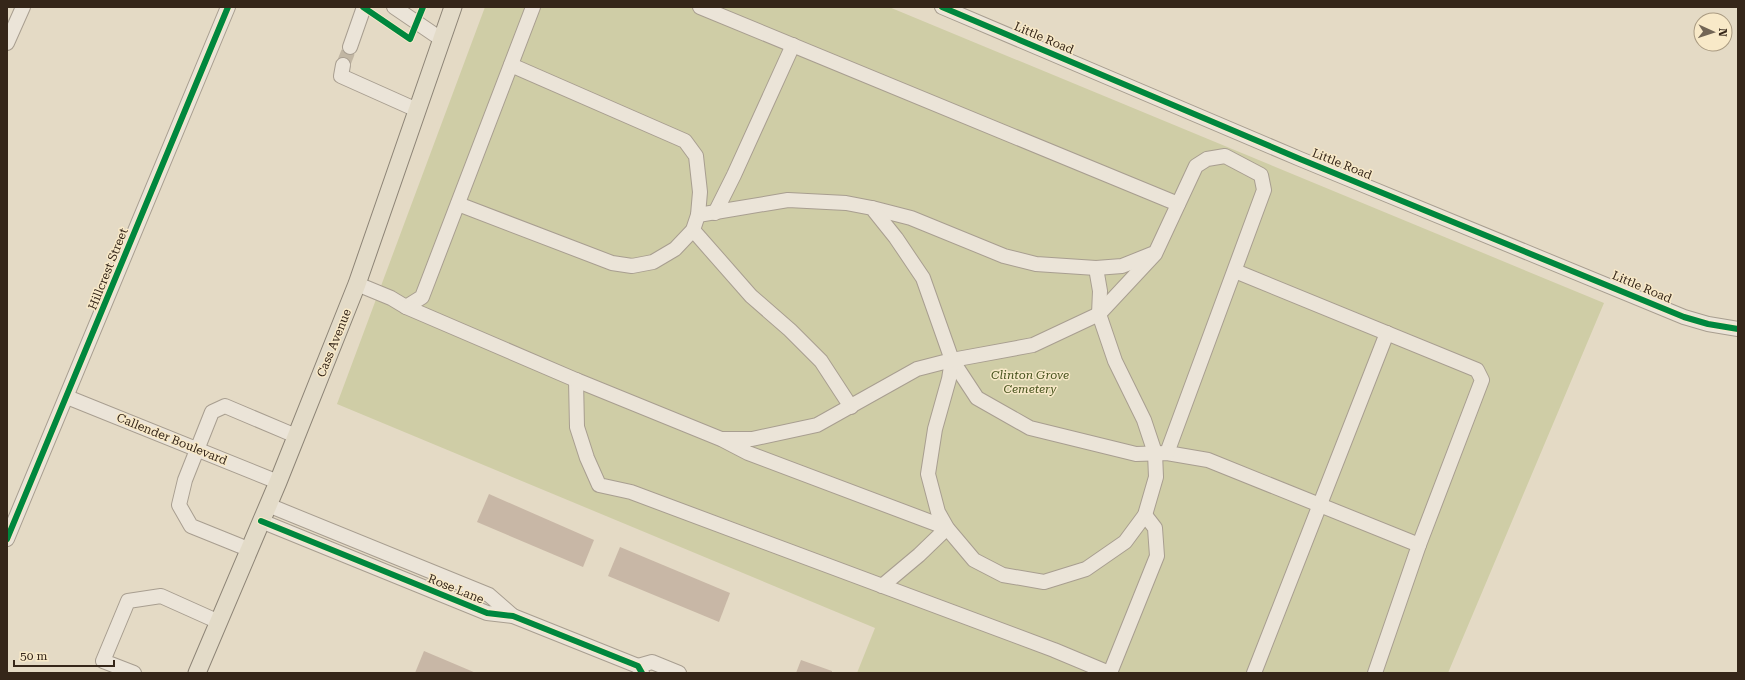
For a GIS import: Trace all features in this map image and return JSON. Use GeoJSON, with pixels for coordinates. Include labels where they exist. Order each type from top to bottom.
{"type":"FeatureCollection","features":[{"type":"Feature","properties":{"kind":"main road","name":"Cass Avenue"},"geometry":{"type":"LineString","coordinates":[[197,673],[248,549],[278,482],[357,284],[453,7]]}},
{"type":"Feature","properties":{"kind":"street"},"geometry":{"type":"LineString","coordinates":[[7,43],[23,7]]}},
{"type":"Feature","properties":{"kind":"street","name":"Hillcrest Street"},"geometry":{"type":"LineString","coordinates":[[7,540],[228,7]]}},
{"type":"Feature","properties":{"kind":"street"},"geometry":{"type":"LineString","coordinates":[[350,47],[364,7]]}},
{"type":"Feature","properties":{"kind":"street"},"geometry":{"type":"LineString","coordinates":[[394,7],[441,39]]}},
{"type":"Feature","properties":{"kind":"street"},"geometry":{"type":"LineString","coordinates":[[406,307],[422,297],[533,7]]}},
{"type":"Feature","properties":{"kind":"street"},"geometry":{"type":"LineString","coordinates":[[700,7],[1178,204]]}},
{"type":"Feature","properties":{"kind":"street","name":"Little Road"},"geometry":{"type":"LineString","coordinates":[[942,7],[1300,159],[1684,317],[1708,324],[1738,329]]}},
{"type":"Feature","properties":{"kind":"street"},"geometry":{"type":"LineString","coordinates":[[715,212],[793,45]]}},
{"type":"Feature","properties":{"kind":"street"},"geometry":{"type":"LineString","coordinates":[[344,65],[341,76],[417,110]]}},
{"type":"Feature","properties":{"kind":"street"},"geometry":{"type":"LineString","coordinates":[[458,204],[612,263],[632,266],[653,262],[675,249],[693,230],[698,215],[700,192],[696,156],[685,141],[511,65]]}},
{"type":"Feature","properties":{"kind":"street"},"geometry":{"type":"LineString","coordinates":[[721,439],[752,439],[817,424],[852,407],[917,370],[952,360],[1033,345],[1099,314],[1155,254],[1196,166],[1207,159],[1225,156],[1261,175],[1264,190],[1235,271],[1161,453],[1145,515],[1125,542],[1086,569],[1044,582],[1003,575],[974,560],[947,528],[938,512],[928,474],[935,429],[949,379],[952,360]]}},
{"type":"Feature","properties":{"kind":"street"},"geometry":{"type":"LineString","coordinates":[[698,215],[788,200],[846,203],[911,218],[1004,256],[1036,264],[1096,268],[1122,266],[1155,254]]}},
{"type":"Feature","properties":{"kind":"street"},"geometry":{"type":"LineString","coordinates":[[872,208],[896,238],[923,278],[952,360],[977,398],[1030,428],[1136,454],[1161,453],[1208,460],[1420,545]]}},
{"type":"Feature","properties":{"kind":"street"},"geometry":{"type":"LineString","coordinates":[[693,230],[750,296],[790,330],[821,361],[852,407]]}},
{"type":"Feature","properties":{"kind":"street"},"geometry":{"type":"LineString","coordinates":[[1096,268],[1100,291],[1099,314],[1115,361],[1161,453]]}},
{"type":"Feature","properties":{"kind":"street"},"geometry":{"type":"LineString","coordinates":[[1235,271],[1477,370],[1482,380],[1420,545],[1375,673]]}},
{"type":"Feature","properties":{"kind":"street"},"geometry":{"type":"LineString","coordinates":[[357,284],[391,298],[406,307],[576,380],[721,439],[748,453],[947,528]]}},
{"type":"Feature","properties":{"kind":"street"},"geometry":{"type":"LineString","coordinates":[[1254,673],[1387,333]]}},
{"type":"Feature","properties":{"kind":"street"},"geometry":{"type":"LineString","coordinates":[[576,380],[577,427],[587,458],[599,485],[631,492],[1054,650],[1109,673],[1157,556],[1155,528],[1145,515]]}},
{"type":"Feature","properties":{"kind":"street","name":"Callender Boulevard"},"geometry":{"type":"LineString","coordinates":[[67,397],[278,482]]}},
{"type":"Feature","properties":{"kind":"street"},"geometry":{"type":"LineString","coordinates":[[248,549],[192,526],[179,505],[185,480],[212,412],[225,406],[296,436]]}},
{"type":"Feature","properties":{"kind":"street","name":"Rose Lane"},"geometry":{"type":"LineString","coordinates":[[268,505],[489,595],[513,616]]}},
{"type":"Feature","properties":{"kind":"street","name":"Rose Lane"},"geometry":{"type":"LineString","coordinates":[[261,521],[487,613],[513,616],[640,670],[652,662],[679,673]]}},
{"type":"Feature","properties":{"kind":"street"},"geometry":{"type":"LineString","coordinates":[[882,586],[920,555],[947,528]]}},
{"type":"Feature","properties":{"kind":"street"},"geometry":{"type":"LineString","coordinates":[[134,673],[104,661],[128,601],[161,596],[219,622]]}},
{"type":"Feature","properties":{"kind":"green space","name":"Clinton Grove Cemetery"},"geometry":{"type":"Polygon","coordinates":[[[485,7],[889,7],[1604,303],[1448,673],[857,673],[875,628],[337,404],[485,7]]]}},
{"type":"Feature","properties":{"kind":"building"},"geometry":{"type":"Polygon","coordinates":[[[489,494],[594,540],[583,567],[477,522],[489,494]]]}},
{"type":"Feature","properties":{"kind":"building"},"geometry":{"type":"Polygon","coordinates":[[[620,547],[730,593],[719,622],[608,576],[620,547]]]}},
{"type":"Feature","properties":{"kind":"building"},"geometry":{"type":"Polygon","coordinates":[[[424,651],[476,673],[415,673],[424,651]]]}},
{"type":"Feature","properties":{"kind":"building"},"geometry":{"type":"Polygon","coordinates":[[[801,660],[832,671],[832,673],[796,673],[801,660]]]}},
{"type":"Feature","properties":{"kind":"tunnel"},"geometry":{"type":"LineString","coordinates":[[343,65],[350,47]]}},
{"type":"Feature","properties":{"kind":"cycle path"},"geometry":{"type":"LineString","coordinates":[[7,539],[228,7]]}},
{"type":"Feature","properties":{"kind":"cycle path"},"geometry":{"type":"LineString","coordinates":[[363,7],[410,39],[423,7]]}},
{"type":"Feature","properties":{"kind":"cycle path"},"geometry":{"type":"LineString","coordinates":[[942,7],[1300,159],[1684,317],[1708,324],[1738,329]]}},
{"type":"Feature","properties":{"kind":"cycle path"},"geometry":{"type":"LineString","coordinates":[[261,521],[487,613],[513,616],[638,666],[642,673]]}}]}
